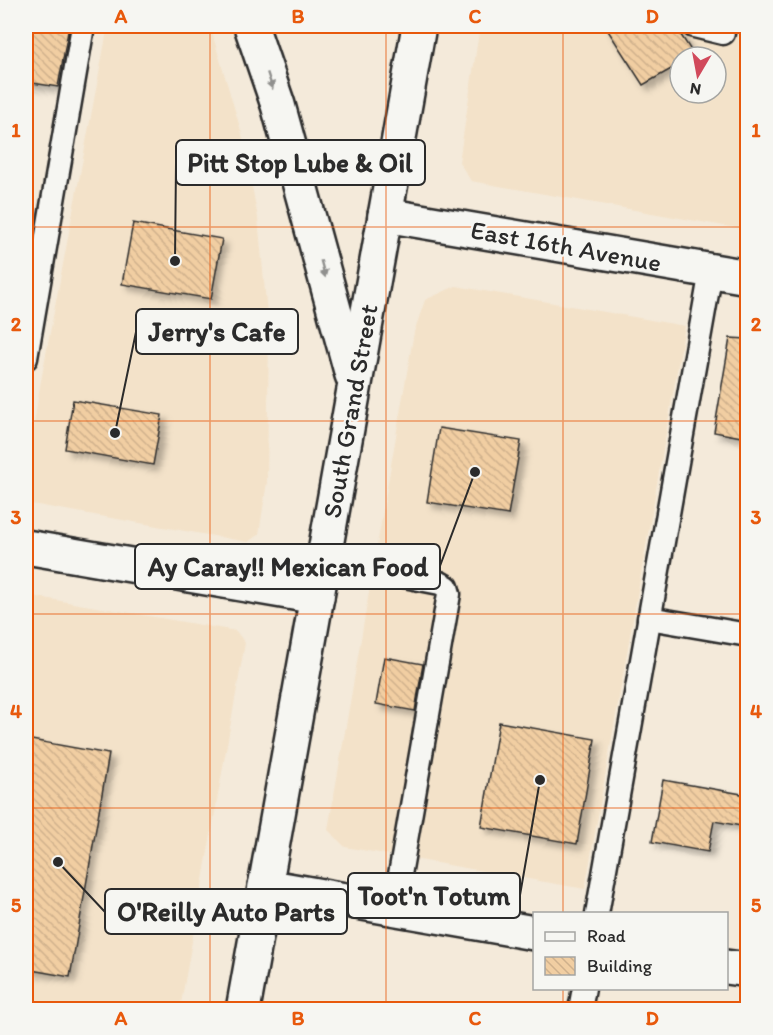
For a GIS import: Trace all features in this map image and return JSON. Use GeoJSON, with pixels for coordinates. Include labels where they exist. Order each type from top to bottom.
{"type":"FeatureCollection","features":[{"type":"Feature","properties":{"kind":"main road"},"geometry":{"type":"LineString","coordinates":[[251,26],[278,105],[354,383]]}},
{"type":"Feature","properties":{"kind":"main road","name":"South Grand Street"},"geometry":{"type":"LineString","coordinates":[[243,1010],[419,26]]}},
{"type":"Feature","properties":{"kind":"main road","name":"East 16th Avenue"},"geometry":{"type":"LineString","coordinates":[[385,215],[747,277]]}},
{"type":"Feature","properties":{"kind":"main road"},"geometry":{"type":"LineString","coordinates":[[26,548],[317,597]]}},
{"type":"Feature","properties":{"kind":"main road"},"geometry":{"type":"LineString","coordinates":[[265,886],[533,933]]}},
{"type":"Feature","properties":{"kind":"main road"},"geometry":{"type":"LineString","coordinates":[[728,967],[747,970]]}},
{"type":"Feature","properties":{"kind":"lane"},"geometry":{"type":"LineString","coordinates":[[26,358],[36,236],[83,26]]}},
{"type":"Feature","properties":{"kind":"lane"},"geometry":{"type":"LineString","coordinates":[[694,26],[723,33]]}},
{"type":"Feature","properties":{"kind":"lane"},"geometry":{"type":"LineString","coordinates":[[597,912],[711,271]]}},
{"type":"Feature","properties":{"kind":"lane"},"geometry":{"type":"LineString","coordinates":[[323,560],[440,583],[447,587],[449,594],[394,909]]}},
{"type":"Feature","properties":{"kind":"lane"},"geometry":{"type":"LineString","coordinates":[[650,618],[747,635]]}},
{"type":"Feature","properties":{"kind":"lane"},"geometry":{"type":"LineString","coordinates":[[580,1010],[584,990]]}},
{"type":"Feature","properties":{"kind":"shaded area"},"geometry":{"type":"Polygon","coordinates":[[[108,26],[210,26],[242,134],[258,218],[269,334],[267,482],[259,534],[248,542],[26,503],[26,473],[40,386],[108,26]]]}},
{"type":"Feature","properties":{"kind":"shaded area"},"geometry":{"type":"Polygon","coordinates":[[[480,26],[747,26],[747,230],[471,181],[459,162],[480,26]]]}},
{"type":"Feature","properties":{"kind":"shaded area"},"geometry":{"type":"Polygon","coordinates":[[[456,286],[685,326],[585,889],[345,847],[328,830],[414,332],[425,300],[456,286]]]}},
{"type":"Feature","properties":{"kind":"shaded area"},"geometry":{"type":"Polygon","coordinates":[[[26,595],[236,631],[245,643],[180,1009],[26,1009],[26,595]]]}},
{"type":"Feature","properties":{"kind":"building"},"geometry":{"type":"Polygon","coordinates":[[[26,26],[69,26],[58,87],[26,82],[26,26]]]}},
{"type":"Feature","properties":{"kind":"building"},"geometry":{"type":"Polygon","coordinates":[[[605,26],[675,26],[687,45],[668,45],[668,71],[643,85],[605,26]]]}},
{"type":"Feature","properties":{"kind":"building"},"geometry":{"type":"Polygon","coordinates":[[[133,223],[222,239],[211,299],[122,284],[133,223]]]}},
{"type":"Feature","properties":{"kind":"building"},"geometry":{"type":"Polygon","coordinates":[[[730,338],[747,339],[747,438],[714,432],[730,338]]]}},
{"type":"Feature","properties":{"kind":"building"},"geometry":{"type":"Polygon","coordinates":[[[73,400],[162,415],[153,465],[65,449],[73,400]]]}},
{"type":"Feature","properties":{"kind":"building"},"geometry":{"type":"Polygon","coordinates":[[[439,428],[521,441],[508,515],[427,502],[439,428]]]}},
{"type":"Feature","properties":{"kind":"building"},"geometry":{"type":"Polygon","coordinates":[[[384,657],[423,664],[415,711],[376,704],[384,657]]]}},
{"type":"Feature","properties":{"kind":"building"},"geometry":{"type":"Polygon","coordinates":[[[499,722],[595,739],[577,844],[481,827],[499,722]]]}},
{"type":"Feature","properties":{"kind":"building"},"geometry":{"type":"Polygon","coordinates":[[[26,739],[109,754],[70,977],[26,969],[26,739]]]}},
{"type":"Feature","properties":{"kind":"building"},"geometry":{"type":"Polygon","coordinates":[[[663,780],[747,795],[747,827],[714,821],[708,852],[652,842],[663,780]]]}},
{"type":"Feature","properties":{"kind":"place","name":"Pitt Stop Lube & Oil"},"geometry":{"type":"Point","coordinates":[175,261]}},
{"type":"Feature","properties":{"kind":"place","name":"Jerry's Cafe"},"geometry":{"type":"Point","coordinates":[115,433]}},
{"type":"Feature","properties":{"kind":"place","name":"Ay Caray!! Mexican Food"},"geometry":{"type":"Point","coordinates":[475,472]}},
{"type":"Feature","properties":{"kind":"place","name":"Toot'n Totum"},"geometry":{"type":"Point","coordinates":[540,780]}},
{"type":"Feature","properties":{"kind":"place","name":"O'Reilly Auto Parts"},"geometry":{"type":"Point","coordinates":[58,862]}}]}
